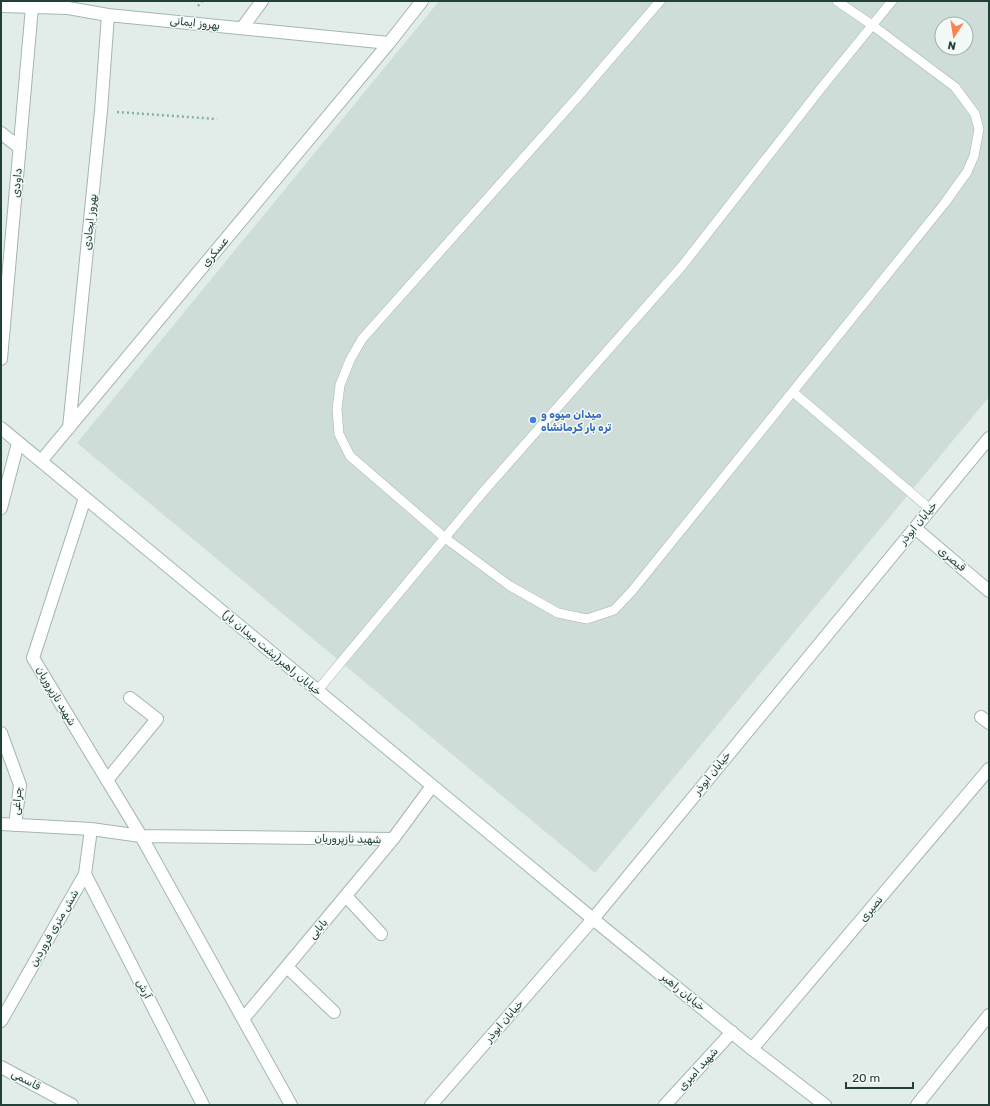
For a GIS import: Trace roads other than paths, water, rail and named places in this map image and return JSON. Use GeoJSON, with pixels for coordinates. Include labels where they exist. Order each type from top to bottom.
{"type":"FeatureCollection","features":[{"type":"Feature","properties":{"kind":"street"},"geometry":{"type":"LineString","coordinates":[[75,1],[86,11]]}},
{"type":"Feature","properties":{"kind":"street"},"geometry":{"type":"LineString","coordinates":[[242,28],[262,1]]}},
{"type":"Feature","properties":{"kind":"street","name":"عسکری"},"geometry":{"type":"LineString","coordinates":[[41,461],[389,43],[422,1]]}},
{"type":"Feature","properties":{"kind":"street","name":"بهروز ایمانی"},"geometry":{"type":"LineString","coordinates":[[1,6],[68,8],[108,15],[389,43]]}},
{"type":"Feature","properties":{"kind":"street","name":"داودی"},"geometry":{"type":"LineString","coordinates":[[1,359],[32,7]]}},
{"type":"Feature","properties":{"kind":"street","name":"بهروز ایجادی"},"geometry":{"type":"LineString","coordinates":[[69,428],[101,111],[108,15]]}},
{"type":"Feature","properties":{"kind":"street"},"geometry":{"type":"LineString","coordinates":[[1,133],[20,148]]}},
{"type":"Feature","properties":{"kind":"street","name":"خیابان راهبر(پشت میدان بار)"},"geometry":{"type":"LineString","coordinates":[[1,428],[542,877]]}},
{"type":"Feature","properties":{"kind":"street","name":"خیابان ابوذر"},"geometry":{"type":"LineString","coordinates":[[431,1105],[593,919],[989,438]]}},
{"type":"Feature","properties":{"kind":"street"},"geometry":{"type":"LineString","coordinates":[[1,508],[18,443]]}},
{"type":"Feature","properties":{"kind":"street","name":"شهید نازپروریان"},"geometry":{"type":"LineString","coordinates":[[85,498],[33,658],[141,836],[290,1105]]}},
{"type":"Feature","properties":{"kind":"street","name":"قیصری"},"geometry":{"type":"LineString","coordinates":[[915,528],[989,591]]}},
{"type":"Feature","properties":{"kind":"street"},"geometry":{"type":"LineString","coordinates":[[107,780],[157,720],[130,698]]}},
{"type":"Feature","properties":{"kind":"street","name":"چراغی"},"geometry":{"type":"LineString","coordinates":[[1,733],[20,785],[15,825]]}},
{"type":"Feature","properties":{"kind":"street","name":"نصیری"},"geometry":{"type":"LineString","coordinates":[[752,1049],[989,769]]}},
{"type":"Feature","properties":{"kind":"street","name":"شهید نازپروریان"},"geometry":{"type":"LineString","coordinates":[[1,824],[91,829],[141,836],[393,839],[432,786]]}},
{"type":"Feature","properties":{"kind":"street","name":"شش متری فروردین"},"geometry":{"type":"LineString","coordinates":[[1,1021],[84,874],[91,829]]}},
{"type":"Feature","properties":{"kind":"street","name":"بابایی"},"geometry":{"type":"LineString","coordinates":[[243,1019],[393,839]]}},
{"type":"Feature","properties":{"kind":"street","name":"آرش"},"geometry":{"type":"LineString","coordinates":[[84,874],[203,1105]]}},
{"type":"Feature","properties":{"kind":"street","name":"خیابان راهبر"},"geometry":{"type":"LineString","coordinates":[[542,877],[752,1049],[825,1105]]}},
{"type":"Feature","properties":{"kind":"street"},"geometry":{"type":"LineString","coordinates":[[346,896],[381,934]]}},
{"type":"Feature","properties":{"kind":"street"},"geometry":{"type":"LineString","coordinates":[[287,967],[334,1012]]}},
{"type":"Feature","properties":{"kind":"street"},"geometry":{"type":"LineString","coordinates":[[917,1105],[989,1015]]}},
{"type":"Feature","properties":{"kind":"street","name":"شهید امیری"},"geometry":{"type":"LineString","coordinates":[[665,1105],[732,1032]]}},
{"type":"Feature","properties":{"kind":"street","name":"قاسمی"},"geometry":{"type":"LineString","coordinates":[[1,1067],[72,1105]]}},
{"type":"Feature","properties":{"kind":"lane"},"geometry":{"type":"LineString","coordinates":[[660,1],[575,100],[362,339],[350,360],[340,385],[337,409],[338,434],[350,456],[445,538],[510,586],[558,613],[587,619],[614,610],[632,591],[944,204],[967,172],[974,156],[979,129],[975,114],[955,87],[872,25],[837,1]]}},
{"type":"Feature","properties":{"kind":"lane"},"geometry":{"type":"LineString","coordinates":[[317,691],[483,492],[682,266],[817,93],[892,1]]}},
{"type":"Feature","properties":{"kind":"lane"},"geometry":{"type":"LineString","coordinates":[[792,392],[930,509]]}},
{"type":"Feature","properties":{"kind":"place","name":"میدان میوه و تره بار کرمانشاه"},"geometry":{"type":"Point","coordinates":[533,420]}}]}
